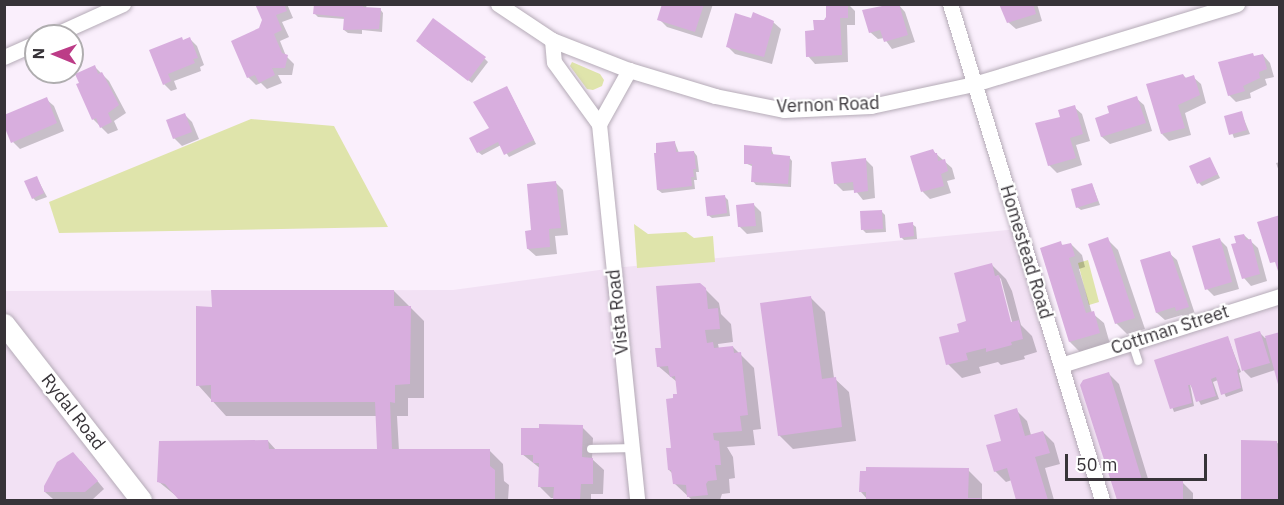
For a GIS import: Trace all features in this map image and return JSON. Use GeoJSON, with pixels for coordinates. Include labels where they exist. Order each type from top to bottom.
{"type":"FeatureCollection","features":[{"type":"Feature","properties":{"kind":"street"},"geometry":{"type":"LineString","coordinates":[[79,24],[123,4]]}},
{"type":"Feature","properties":{"kind":"street","name":"Vernon Road"},"geometry":{"type":"LineString","coordinates":[[498,4],[552,40],[629,70],[715,96],[784,110],[871,106],[974,84],[1238,4]]}},
{"type":"Feature","properties":{"kind":"street","name":"Homestead Road"},"geometry":{"type":"LineString","coordinates":[[950,4],[1102,501]]}},
{"type":"Feature","properties":{"kind":"street"},"geometry":{"type":"LineString","coordinates":[[552,40],[554,62],[599,124],[629,70]]}},
{"type":"Feature","properties":{"kind":"street"},"geometry":{"type":"LineString","coordinates":[[4,57],[24,48]]}},
{"type":"Feature","properties":{"kind":"street","name":"Vista Road"},"geometry":{"type":"LineString","coordinates":[[599,124],[637,501]]}},
{"type":"Feature","properties":{"kind":"street","name":"Cottman Street"},"geometry":{"type":"LineString","coordinates":[[1061,364],[1280,296]]}},
{"type":"Feature","properties":{"kind":"street","name":"Rydal Road"},"geometry":{"type":"LineString","coordinates":[[4,324],[141,501]]}},
{"type":"Feature","properties":{"kind":"lane"},"geometry":{"type":"LineString","coordinates":[[1132,342],[1138,361]]}},
{"type":"Feature","properties":{"kind":"lane"},"geometry":{"type":"LineString","coordinates":[[591,449],[632,448]]}},
{"type":"Feature","properties":{"kind":"shaded area"},"geometry":{"type":"Polygon","coordinates":[[[1019,229],[1061,364],[1279,296],[1279,500],[5,500],[4,291],[453,290],[614,268],[1019,229]]]}},
{"type":"Feature","properties":{"kind":"green space"},"geometry":{"type":"Polygon","coordinates":[[[572,62],[600,74],[604,80],[602,86],[593,90],[587,89],[570,66],[572,62]]]}},
{"type":"Feature","properties":{"kind":"green space"},"geometry":{"type":"Polygon","coordinates":[[[251,119],[334,126],[388,227],[59,233],[49,202],[251,119]]]}},
{"type":"Feature","properties":{"kind":"green space"},"geometry":{"type":"Polygon","coordinates":[[[634,224],[648,234],[686,232],[694,238],[713,236],[715,262],[637,268],[634,224]]]}},
{"type":"Feature","properties":{"kind":"green space"},"geometry":{"type":"Polygon","coordinates":[[[1088,260],[1099,302],[1089,305],[1078,263],[1088,260]]]}},
{"type":"Feature","properties":{"kind":"building"},"geometry":{"type":"Polygon","coordinates":[[[255,4],[284,4],[287,11],[276,15],[282,30],[274,34],[282,53],[288,55],[285,68],[272,68],[275,75],[259,83],[255,75],[247,78],[231,41],[259,28],[262,20],[255,4]]]}},
{"type":"Feature","properties":{"kind":"building"},"geometry":{"type":"Polygon","coordinates":[[[314,4],[363,4],[363,7],[381,8],[379,29],[343,30],[344,17],[313,14],[314,4]]]}},
{"type":"Feature","properties":{"kind":"building"},"geometry":{"type":"Polygon","coordinates":[[[662,4],[704,4],[695,32],[657,20],[662,4]]]}},
{"type":"Feature","properties":{"kind":"building"},"geometry":{"type":"Polygon","coordinates":[[[826,4],[848,4],[848,18],[840,18],[842,55],[806,57],[805,31],[814,30],[813,20],[824,20],[826,4]]]}},
{"type":"Feature","properties":{"kind":"building"},"geometry":{"type":"Polygon","coordinates":[[[899,4],[908,35],[884,42],[880,30],[869,33],[862,10],[899,4]]]}},
{"type":"Feature","properties":{"kind":"building"},"geometry":{"type":"Polygon","coordinates":[[[999,4],[1033,4],[1036,14],[1007,23],[999,4]]]}},
{"type":"Feature","properties":{"kind":"building"},"geometry":{"type":"Polygon","coordinates":[[[753,12],[774,21],[764,57],[726,47],[735,13],[751,18],[753,12]]]}},
{"type":"Feature","properties":{"kind":"building"},"geometry":{"type":"Polygon","coordinates":[[[433,18],[486,57],[468,81],[416,41],[433,18]]]}},
{"type":"Feature","properties":{"kind":"building"},"geometry":{"type":"Polygon","coordinates":[[[182,37],[183,40],[190,37],[198,58],[193,59],[195,63],[168,74],[171,81],[163,85],[149,50],[182,37]]]}},
{"type":"Feature","properties":{"kind":"building"},"geometry":{"type":"Polygon","coordinates":[[[1253,53],[1254,56],[1263,54],[1267,69],[1259,72],[1260,78],[1243,86],[1245,91],[1228,96],[1218,62],[1253,53]]]}},
{"type":"Feature","properties":{"kind":"building"},"geometry":{"type":"Polygon","coordinates":[[[95,65],[98,74],[102,72],[119,105],[108,113],[112,122],[100,128],[96,118],[92,120],[76,84],[84,84],[84,70],[95,65]]]}},
{"type":"Feature","properties":{"kind":"building"},"geometry":{"type":"Polygon","coordinates":[[[1183,74],[1185,78],[1194,75],[1200,95],[1178,105],[1185,128],[1161,134],[1146,84],[1183,74]]]}},
{"type":"Feature","properties":{"kind":"building"},"geometry":{"type":"Polygon","coordinates":[[[507,86],[534,140],[504,155],[498,142],[477,153],[469,138],[489,128],[473,102],[507,86]]]}},
{"type":"Feature","properties":{"kind":"building"},"geometry":{"type":"Polygon","coordinates":[[[1137,96],[1146,123],[1101,137],[1095,118],[1109,113],[1107,106],[1137,96]]]}},
{"type":"Feature","properties":{"kind":"building"},"geometry":{"type":"Polygon","coordinates":[[[47,97],[57,123],[11,143],[4,126],[4,115],[47,97]]]}},
{"type":"Feature","properties":{"kind":"building"},"geometry":{"type":"Polygon","coordinates":[[[1075,105],[1083,134],[1070,138],[1076,158],[1048,166],[1035,123],[1060,117],[1058,110],[1075,105]]]}},
{"type":"Feature","properties":{"kind":"building"},"geometry":{"type":"Polygon","coordinates":[[[1242,111],[1247,130],[1229,135],[1224,116],[1242,111]]]}},
{"type":"Feature","properties":{"kind":"building"},"geometry":{"type":"Polygon","coordinates":[[[185,113],[192,132],[173,139],[166,120],[185,113]]]}},
{"type":"Feature","properties":{"kind":"building"},"geometry":{"type":"Polygon","coordinates":[[[675,141],[676,152],[694,151],[696,169],[693,169],[694,177],[691,177],[692,186],[657,190],[654,153],[656,153],[656,143],[675,141]]]}},
{"type":"Feature","properties":{"kind":"building"},"geometry":{"type":"Polygon","coordinates":[[[744,145],[772,147],[771,154],[790,156],[788,184],[751,182],[752,164],[744,164],[744,145]]]}},
{"type":"Feature","properties":{"kind":"building"},"geometry":{"type":"Polygon","coordinates":[[[933,149],[937,153],[938,161],[945,159],[948,171],[941,174],[944,186],[921,192],[910,156],[933,149]]]}},
{"type":"Feature","properties":{"kind":"building"},"geometry":{"type":"Polygon","coordinates":[[[1210,157],[1218,174],[1197,184],[1189,166],[1210,157]]]}},
{"type":"Feature","properties":{"kind":"building"},"geometry":{"type":"Polygon","coordinates":[[[866,158],[868,191],[854,193],[853,182],[834,184],[831,162],[866,158]]]}},
{"type":"Feature","properties":{"kind":"building"},"geometry":{"type":"Polygon","coordinates":[[[37,176],[44,193],[32,199],[24,181],[37,176]]]}},
{"type":"Feature","properties":{"kind":"building"},"geometry":{"type":"Polygon","coordinates":[[[556,181],[561,228],[549,229],[550,247],[527,249],[525,231],[531,230],[527,184],[556,181]]]}},
{"type":"Feature","properties":{"kind":"building"},"geometry":{"type":"Polygon","coordinates":[[[1092,183],[1098,201],[1076,208],[1071,189],[1092,183]]]}},
{"type":"Feature","properties":{"kind":"building"},"geometry":{"type":"Polygon","coordinates":[[[725,195],[727,213],[707,216],[705,197],[725,195]]]}},
{"type":"Feature","properties":{"kind":"building"},"geometry":{"type":"Polygon","coordinates":[[[754,203],[756,226],[738,227],[736,205],[754,203]]]}},
{"type":"Feature","properties":{"kind":"building"},"geometry":{"type":"Polygon","coordinates":[[[882,210],[883,229],[861,230],[860,211],[882,210]]]}},
{"type":"Feature","properties":{"kind":"building"},"geometry":{"type":"Polygon","coordinates":[[[1280,215],[1280,270],[1278,271],[1275,262],[1270,263],[1257,222],[1280,215]]]}},
{"type":"Feature","properties":{"kind":"building"},"geometry":{"type":"Polygon","coordinates":[[[913,222],[914,236],[900,238],[898,224],[913,222]]]}},
{"type":"Feature","properties":{"kind":"building"},"geometry":{"type":"Polygon","coordinates":[[[1244,234],[1246,240],[1251,239],[1260,274],[1242,279],[1231,244],[1236,243],[1234,236],[1244,234]]]}},
{"type":"Feature","properties":{"kind":"building"},"geometry":{"type":"Polygon","coordinates":[[[1108,237],[1135,318],[1115,324],[1088,244],[1108,237]]]}},
{"type":"Feature","properties":{"kind":"building"},"geometry":{"type":"Polygon","coordinates":[[[1220,238],[1232,282],[1205,290],[1192,246],[1220,238]]]}},
{"type":"Feature","properties":{"kind":"building"},"geometry":{"type":"Polygon","coordinates":[[[1061,241],[1062,245],[1071,243],[1075,256],[1069,258],[1086,313],[1094,311],[1100,333],[1069,342],[1040,248],[1061,241]]]}},
{"type":"Feature","properties":{"kind":"building"},"geometry":{"type":"Polygon","coordinates":[[[1170,251],[1189,307],[1176,311],[1175,307],[1156,313],[1140,260],[1170,251]]]}},
{"type":"Feature","properties":{"kind":"building"},"geometry":{"type":"Polygon","coordinates":[[[992,263],[995,276],[999,275],[1011,322],[1019,320],[1023,339],[1011,342],[1012,345],[986,352],[986,348],[966,353],[968,360],[946,365],[939,337],[959,332],[957,324],[966,321],[954,273],[992,263]]]}},
{"type":"Feature","properties":{"kind":"building"},"geometry":{"type":"Polygon","coordinates":[[[700,283],[706,288],[708,309],[718,308],[720,329],[705,330],[707,343],[713,342],[714,348],[733,346],[734,353],[741,352],[748,415],[740,416],[742,431],[713,433],[714,440],[719,441],[721,465],[715,465],[717,480],[708,481],[706,484],[708,495],[687,497],[686,485],[673,484],[671,470],[668,470],[666,448],[671,448],[666,399],[673,398],[673,394],[677,394],[675,376],[670,377],[668,366],[657,367],[655,348],[661,348],[656,286],[700,283]]]}},
{"type":"Feature","properties":{"kind":"building"},"geometry":{"type":"Polygon","coordinates":[[[211,290],[394,290],[394,306],[411,306],[410,384],[395,385],[395,403],[390,402],[392,449],[490,449],[490,466],[495,470],[495,500],[179,500],[165,484],[157,482],[159,441],[268,440],[269,449],[377,449],[375,402],[211,402],[211,385],[196,386],[196,306],[212,307],[211,290]]]}},
{"type":"Feature","properties":{"kind":"building"},"geometry":{"type":"Polygon","coordinates":[[[811,296],[822,379],[836,377],[842,427],[778,436],[760,303],[811,296]]]}},
{"type":"Feature","properties":{"kind":"building"},"geometry":{"type":"Polygon","coordinates":[[[1260,331],[1270,363],[1242,371],[1234,339],[1260,331]]]}},
{"type":"Feature","properties":{"kind":"building"},"geometry":{"type":"Polygon","coordinates":[[[1280,332],[1280,388],[1279,388],[1265,336],[1280,332]]]}},
{"type":"Feature","properties":{"kind":"building"},"geometry":{"type":"Polygon","coordinates":[[[1228,336],[1239,369],[1237,370],[1241,388],[1221,395],[1216,377],[1211,379],[1216,396],[1196,402],[1191,385],[1188,385],[1192,403],[1170,409],[1154,360],[1228,336]]]}},
{"type":"Feature","properties":{"kind":"building"},"geometry":{"type":"Polygon","coordinates":[[[1109,372],[1142,480],[1183,480],[1183,500],[1117,500],[1080,385],[1083,380],[1109,372]]]}},
{"type":"Feature","properties":{"kind":"building"},"geometry":{"type":"Polygon","coordinates":[[[1017,408],[1025,436],[1043,431],[1050,453],[1035,457],[1048,500],[1016,500],[1007,468],[994,472],[986,445],[1001,441],[994,415],[1017,408]]]}},
{"type":"Feature","properties":{"kind":"building"},"geometry":{"type":"Polygon","coordinates":[[[539,424],[583,425],[582,457],[593,458],[593,484],[581,484],[580,500],[553,500],[554,487],[538,487],[539,463],[533,463],[533,455],[521,455],[521,428],[539,428],[539,424]]]}},
{"type":"Feature","properties":{"kind":"building"},"geometry":{"type":"Polygon","coordinates":[[[1241,440],[1277,441],[1280,500],[1241,500],[1241,440]]]}},
{"type":"Feature","properties":{"kind":"building"},"geometry":{"type":"Polygon","coordinates":[[[73,452],[98,481],[85,492],[44,492],[44,486],[57,462],[73,452]]]}},
{"type":"Feature","properties":{"kind":"building"},"geometry":{"type":"Polygon","coordinates":[[[866,467],[969,468],[968,498],[981,498],[981,500],[866,500],[866,492],[859,492],[860,471],[866,471],[866,467]]]}}]}
